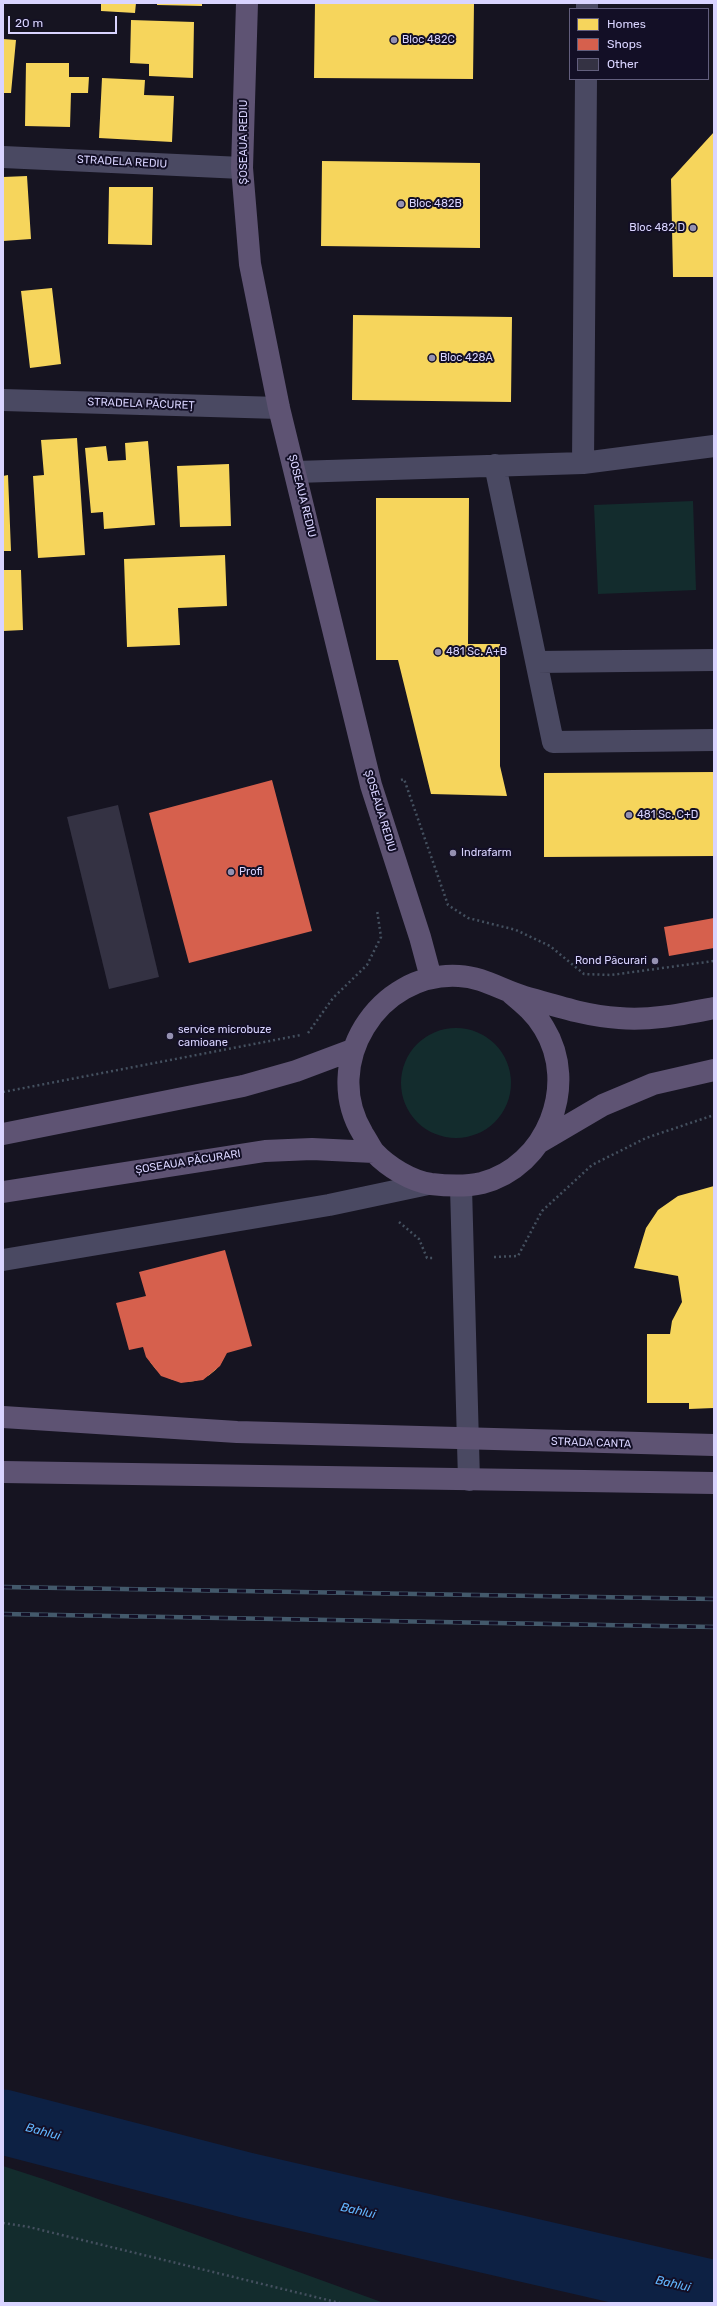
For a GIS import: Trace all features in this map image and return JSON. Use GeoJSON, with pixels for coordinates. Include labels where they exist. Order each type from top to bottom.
{"type":"FeatureCollection","features":[{"type":"Feature","properties":{"kind":"main road","name":"ȘOSEAUA REDIU"},"geometry":{"type":"LineString","coordinates":[[247,3],[242,168],[250,264],[279,408],[372,785],[420,937],[431,978]]}},
{"type":"Feature","properties":{"kind":"main road"},"geometry":{"type":"LineString","coordinates":[[512,994],[530,1009],[545,1029],[554,1051],[559,1075],[558,1099],[551,1122],[540,1143],[524,1160],[505,1173],[484,1182],[461,1187],[428,1184],[399,1172],[374,1152],[355,1121],[348,1086],[352,1050],[364,1025],[382,1004],[405,988],[431,978],[459,976],[487,981],[512,994],[584,1014],[620,1018],[658,1017],[714,1008]]}},
{"type":"Feature","properties":{"kind":"main road"},"geometry":{"type":"LineString","coordinates":[[3,1134],[243,1086],[296,1071],[352,1050]]}},
{"type":"Feature","properties":{"kind":"main road"},"geometry":{"type":"LineString","coordinates":[[540,1143],[603,1105],[653,1084],[714,1070]]}},
{"type":"Feature","properties":{"kind":"main road","name":"ȘOSEAUA PĂCURARI"},"geometry":{"type":"LineString","coordinates":[[3,1192],[265,1151],[312,1148],[374,1152]]}},
{"type":"Feature","properties":{"kind":"main road","name":"STRADA CANTA"},"geometry":{"type":"LineString","coordinates":[[3,1417],[237,1432],[714,1445]]}},
{"type":"Feature","properties":{"kind":"main road"},"geometry":{"type":"LineString","coordinates":[[3,1472],[714,1483]]}},
{"type":"Feature","properties":{"kind":"street"},"geometry":{"type":"LineString","coordinates":[[583,463],[586,80]]}},
{"type":"Feature","properties":{"kind":"street","name":"STRADELA REDIU"},"geometry":{"type":"LineString","coordinates":[[3,157],[242,168]]}},
{"type":"Feature","properties":{"kind":"street","name":"STRADELA PĂCUREȚ"},"geometry":{"type":"LineString","coordinates":[[3,400],[279,408]]}},
{"type":"Feature","properties":{"kind":"street"},"geometry":{"type":"LineString","coordinates":[[296,472],[583,463],[714,446]]}},
{"type":"Feature","properties":{"kind":"street"},"geometry":{"type":"LineString","coordinates":[[495,465],[553,742],[714,740]]}},
{"type":"Feature","properties":{"kind":"street"},"geometry":{"type":"LineString","coordinates":[[537,662],[714,660]]}},
{"type":"Feature","properties":{"kind":"street"},"geometry":{"type":"LineString","coordinates":[[3,1260],[329,1205],[428,1184]]}},
{"type":"Feature","properties":{"kind":"street"},"geometry":{"type":"LineString","coordinates":[[461,1187],[469,1480]]}},
{"type":"Feature","properties":{"kind":"path"},"geometry":{"type":"LineString","coordinates":[[372,785],[404,779],[448,905],[468,918],[516,930],[550,946],[584,974],[611,975],[714,961]]}},
{"type":"Feature","properties":{"kind":"path"},"geometry":{"type":"LineString","coordinates":[[3,1092],[307,1034],[333,998],[367,965],[381,937],[377,908]]}},
{"type":"Feature","properties":{"kind":"path"},"geometry":{"type":"LineString","coordinates":[[394,1221],[400,1223],[418,1239],[427,1258],[518,1256],[542,1211],[592,1166],[646,1138],[714,1115]]}},
{"type":"Feature","properties":{"kind":"path"},"geometry":{"type":"LineString","coordinates":[[3,2223],[29,2227],[340,2303]]}},
{"type":"Feature","properties":{"kind":"green space"},"geometry":{"type":"Polygon","coordinates":[[[693,501],[696,590],[598,594],[594,505],[693,501]]]}},
{"type":"Feature","properties":{"kind":"green space"},"geometry":{"type":"Polygon","coordinates":[[[456,1028],[477,1032],[487,1037],[495,1044],[502,1052],[507,1062],[511,1083],[507,1104],[502,1114],[495,1122],[487,1129],[477,1134],[456,1138],[435,1134],[425,1129],[417,1122],[410,1114],[405,1104],[401,1083],[405,1062],[410,1052],[417,1044],[425,1037],[435,1032],[456,1028]]]}},
{"type":"Feature","properties":{"kind":"green space"},"geometry":{"type":"Polygon","coordinates":[[[3,2166],[43,2179],[384,2303],[3,2303],[3,2166]]]}},
{"type":"Feature","properties":{"kind":"building: Homes"},"geometry":{"type":"Polygon","coordinates":[[[101,3],[136,3],[135,13],[101,11],[101,3]]]}},
{"type":"Feature","properties":{"kind":"building: Homes"},"geometry":{"type":"Polygon","coordinates":[[[157,3],[202,3],[202,6],[157,5],[157,3]]]}},
{"type":"Feature","properties":{"kind":"building: Homes","name":"Bloc 482C"},"geometry":{"type":"Polygon","coordinates":[[[315,3],[474,3],[473,79],[314,78],[315,3]]]}},
{"type":"Feature","properties":{"kind":"building: Homes"},"geometry":{"type":"Polygon","coordinates":[[[131,20],[194,22],[193,78],[149,76],[149,64],[130,63],[131,20]]]}},
{"type":"Feature","properties":{"kind":"building: Homes"},"geometry":{"type":"Polygon","coordinates":[[[3,39],[16,40],[11,93],[3,93],[3,39]]]}},
{"type":"Feature","properties":{"kind":"building: Homes"},"geometry":{"type":"Polygon","coordinates":[[[26,63],[69,63],[69,77],[89,77],[88,93],[71,93],[70,127],[25,126],[26,63]]]}},
{"type":"Feature","properties":{"kind":"building: Homes"},"geometry":{"type":"Polygon","coordinates":[[[102,78],[145,80],[144,95],[174,96],[172,142],[99,138],[102,78]]]}},
{"type":"Feature","properties":{"kind":"building: Homes","name":"Bloc 482 D"},"geometry":{"type":"Polygon","coordinates":[[[714,132],[714,277],[673,277],[671,179],[714,132]]]}},
{"type":"Feature","properties":{"kind":"building: Homes","name":"Bloc 482B"},"geometry":{"type":"Polygon","coordinates":[[[322,161],[480,163],[480,248],[321,246],[322,161]]]}},
{"type":"Feature","properties":{"kind":"building: Homes"},"geometry":{"type":"Polygon","coordinates":[[[27,176],[31,239],[3,241],[3,177],[27,176]]]}},
{"type":"Feature","properties":{"kind":"building: Homes"},"geometry":{"type":"Polygon","coordinates":[[[109,187],[153,187],[152,245],[108,244],[109,187]]]}},
{"type":"Feature","properties":{"kind":"building: Homes"},"geometry":{"type":"Polygon","coordinates":[[[52,288],[61,364],[30,368],[21,291],[52,288]]]}},
{"type":"Feature","properties":{"kind":"building: Homes","name":"Bloc 428A"},"geometry":{"type":"Polygon","coordinates":[[[353,315],[512,317],[511,402],[352,400],[353,315]]]}},
{"type":"Feature","properties":{"kind":"building: Homes"},"geometry":{"type":"Polygon","coordinates":[[[77,438],[85,555],[38,558],[33,476],[44,475],[41,440],[77,438]]]}},
{"type":"Feature","properties":{"kind":"building: Homes"},"geometry":{"type":"Polygon","coordinates":[[[148,441],[155,525],[104,529],[103,512],[91,513],[85,448],[106,446],[108,461],[126,460],[125,443],[148,441]]]}},
{"type":"Feature","properties":{"kind":"building: Homes"},"geometry":{"type":"Polygon","coordinates":[[[229,464],[231,526],[180,527],[177,466],[229,464]]]}},
{"type":"Feature","properties":{"kind":"building: Homes"},"geometry":{"type":"Polygon","coordinates":[[[8,475],[11,551],[3,551],[3,476],[8,475]]]}},
{"type":"Feature","properties":{"kind":"building: Homes","name":"481 Sc. A+B"},"geometry":{"type":"Polygon","coordinates":[[[376,498],[469,498],[468,644],[500,644],[500,766],[507,796],[431,794],[398,660],[376,660],[376,498]]]}},
{"type":"Feature","properties":{"kind":"building: Homes"},"geometry":{"type":"Polygon","coordinates":[[[225,555],[227,606],[178,608],[180,645],[127,647],[124,559],[225,555]]]}},
{"type":"Feature","properties":{"kind":"building: Homes"},"geometry":{"type":"Polygon","coordinates":[[[3,570],[21,570],[23,630],[3,631],[3,570]]]}},
{"type":"Feature","properties":{"kind":"building: Homes","name":"481 Sc. C+D"},"geometry":{"type":"Polygon","coordinates":[[[714,772],[714,856],[544,857],[544,773],[714,772]]]}},
{"type":"Feature","properties":{"kind":"building: Homes"},"geometry":{"type":"Polygon","coordinates":[[[714,1186],[714,1408],[689,1409],[689,1403],[647,1403],[647,1334],[670,1334],[672,1321],[682,1302],[678,1276],[634,1268],[646,1228],[658,1210],[678,1196],[714,1186]]]}},
{"type":"Feature","properties":{"kind":"building: Homes"},"geometry":{"type":"Polygon","coordinates":[[[186,1298],[202,1301],[216,1310],[225,1324],[228,1340],[225,1356],[216,1370],[202,1379],[186,1382],[170,1379],[156,1370],[147,1356],[144,1340],[147,1324],[156,1310],[170,1301],[186,1298]]]}},
{"type":"Feature","properties":{"kind":"building: Shops","name":"Profi"},"geometry":{"type":"Polygon","coordinates":[[[272,780],[312,931],[189,963],[149,813],[272,780]]]}},
{"type":"Feature","properties":{"kind":"building: Shops"},"geometry":{"type":"Polygon","coordinates":[[[714,918],[714,948],[669,956],[664,927],[714,918]]]}},
{"type":"Feature","properties":{"kind":"building: Shops"},"geometry":{"type":"Polygon","coordinates":[[[225,1250],[252,1346],[227,1353],[220,1366],[203,1380],[181,1383],[161,1376],[146,1357],[143,1347],[129,1350],[116,1303],[146,1296],[139,1272],[225,1250]]]}},
{"type":"Feature","properties":{"kind":"building: Other"},"geometry":{"type":"Polygon","coordinates":[[[118,805],[159,977],[109,989],[67,817],[118,805]]]}},
{"type":"Feature","properties":{"kind":"waterway","name":"Bahlui"},"geometry":{"type":"LineString","coordinates":[[3,2122],[246,2185],[714,2293]]}},
{"type":"Feature","properties":{"kind":"railway"},"geometry":{"type":"LineString","coordinates":[[3,1587],[714,1599]]}},
{"type":"Feature","properties":{"kind":"railway"},"geometry":{"type":"LineString","coordinates":[[3,1614],[714,1627]]}},
{"type":"Feature","properties":{"kind":"place","name":"Bloc 482C"},"geometry":{"type":"Point","coordinates":[394,40]}},
{"type":"Feature","properties":{"kind":"place","name":"Bloc 482B"},"geometry":{"type":"Point","coordinates":[401,204]}},
{"type":"Feature","properties":{"kind":"place","name":"Bloc 482 D"},"geometry":{"type":"Point","coordinates":[693,228]}},
{"type":"Feature","properties":{"kind":"place","name":"Bloc 428A"},"geometry":{"type":"Point","coordinates":[432,358]}},
{"type":"Feature","properties":{"kind":"place","name":"481 Sc. A+B"},"geometry":{"type":"Point","coordinates":[438,652]}},
{"type":"Feature","properties":{"kind":"place","name":"481 Sc. C+D"},"geometry":{"type":"Point","coordinates":[629,815]}},
{"type":"Feature","properties":{"kind":"place","name":"Indrafarm"},"geometry":{"type":"Point","coordinates":[453,853]}},
{"type":"Feature","properties":{"kind":"place","name":"Profi"},"geometry":{"type":"Point","coordinates":[231,872]}},
{"type":"Feature","properties":{"kind":"place","name":"Rond Păcurari"},"geometry":{"type":"Point","coordinates":[655,961]}},
{"type":"Feature","properties":{"kind":"place","name":"service microbuze camioane"},"geometry":{"type":"Point","coordinates":[170,1036]}}]}
